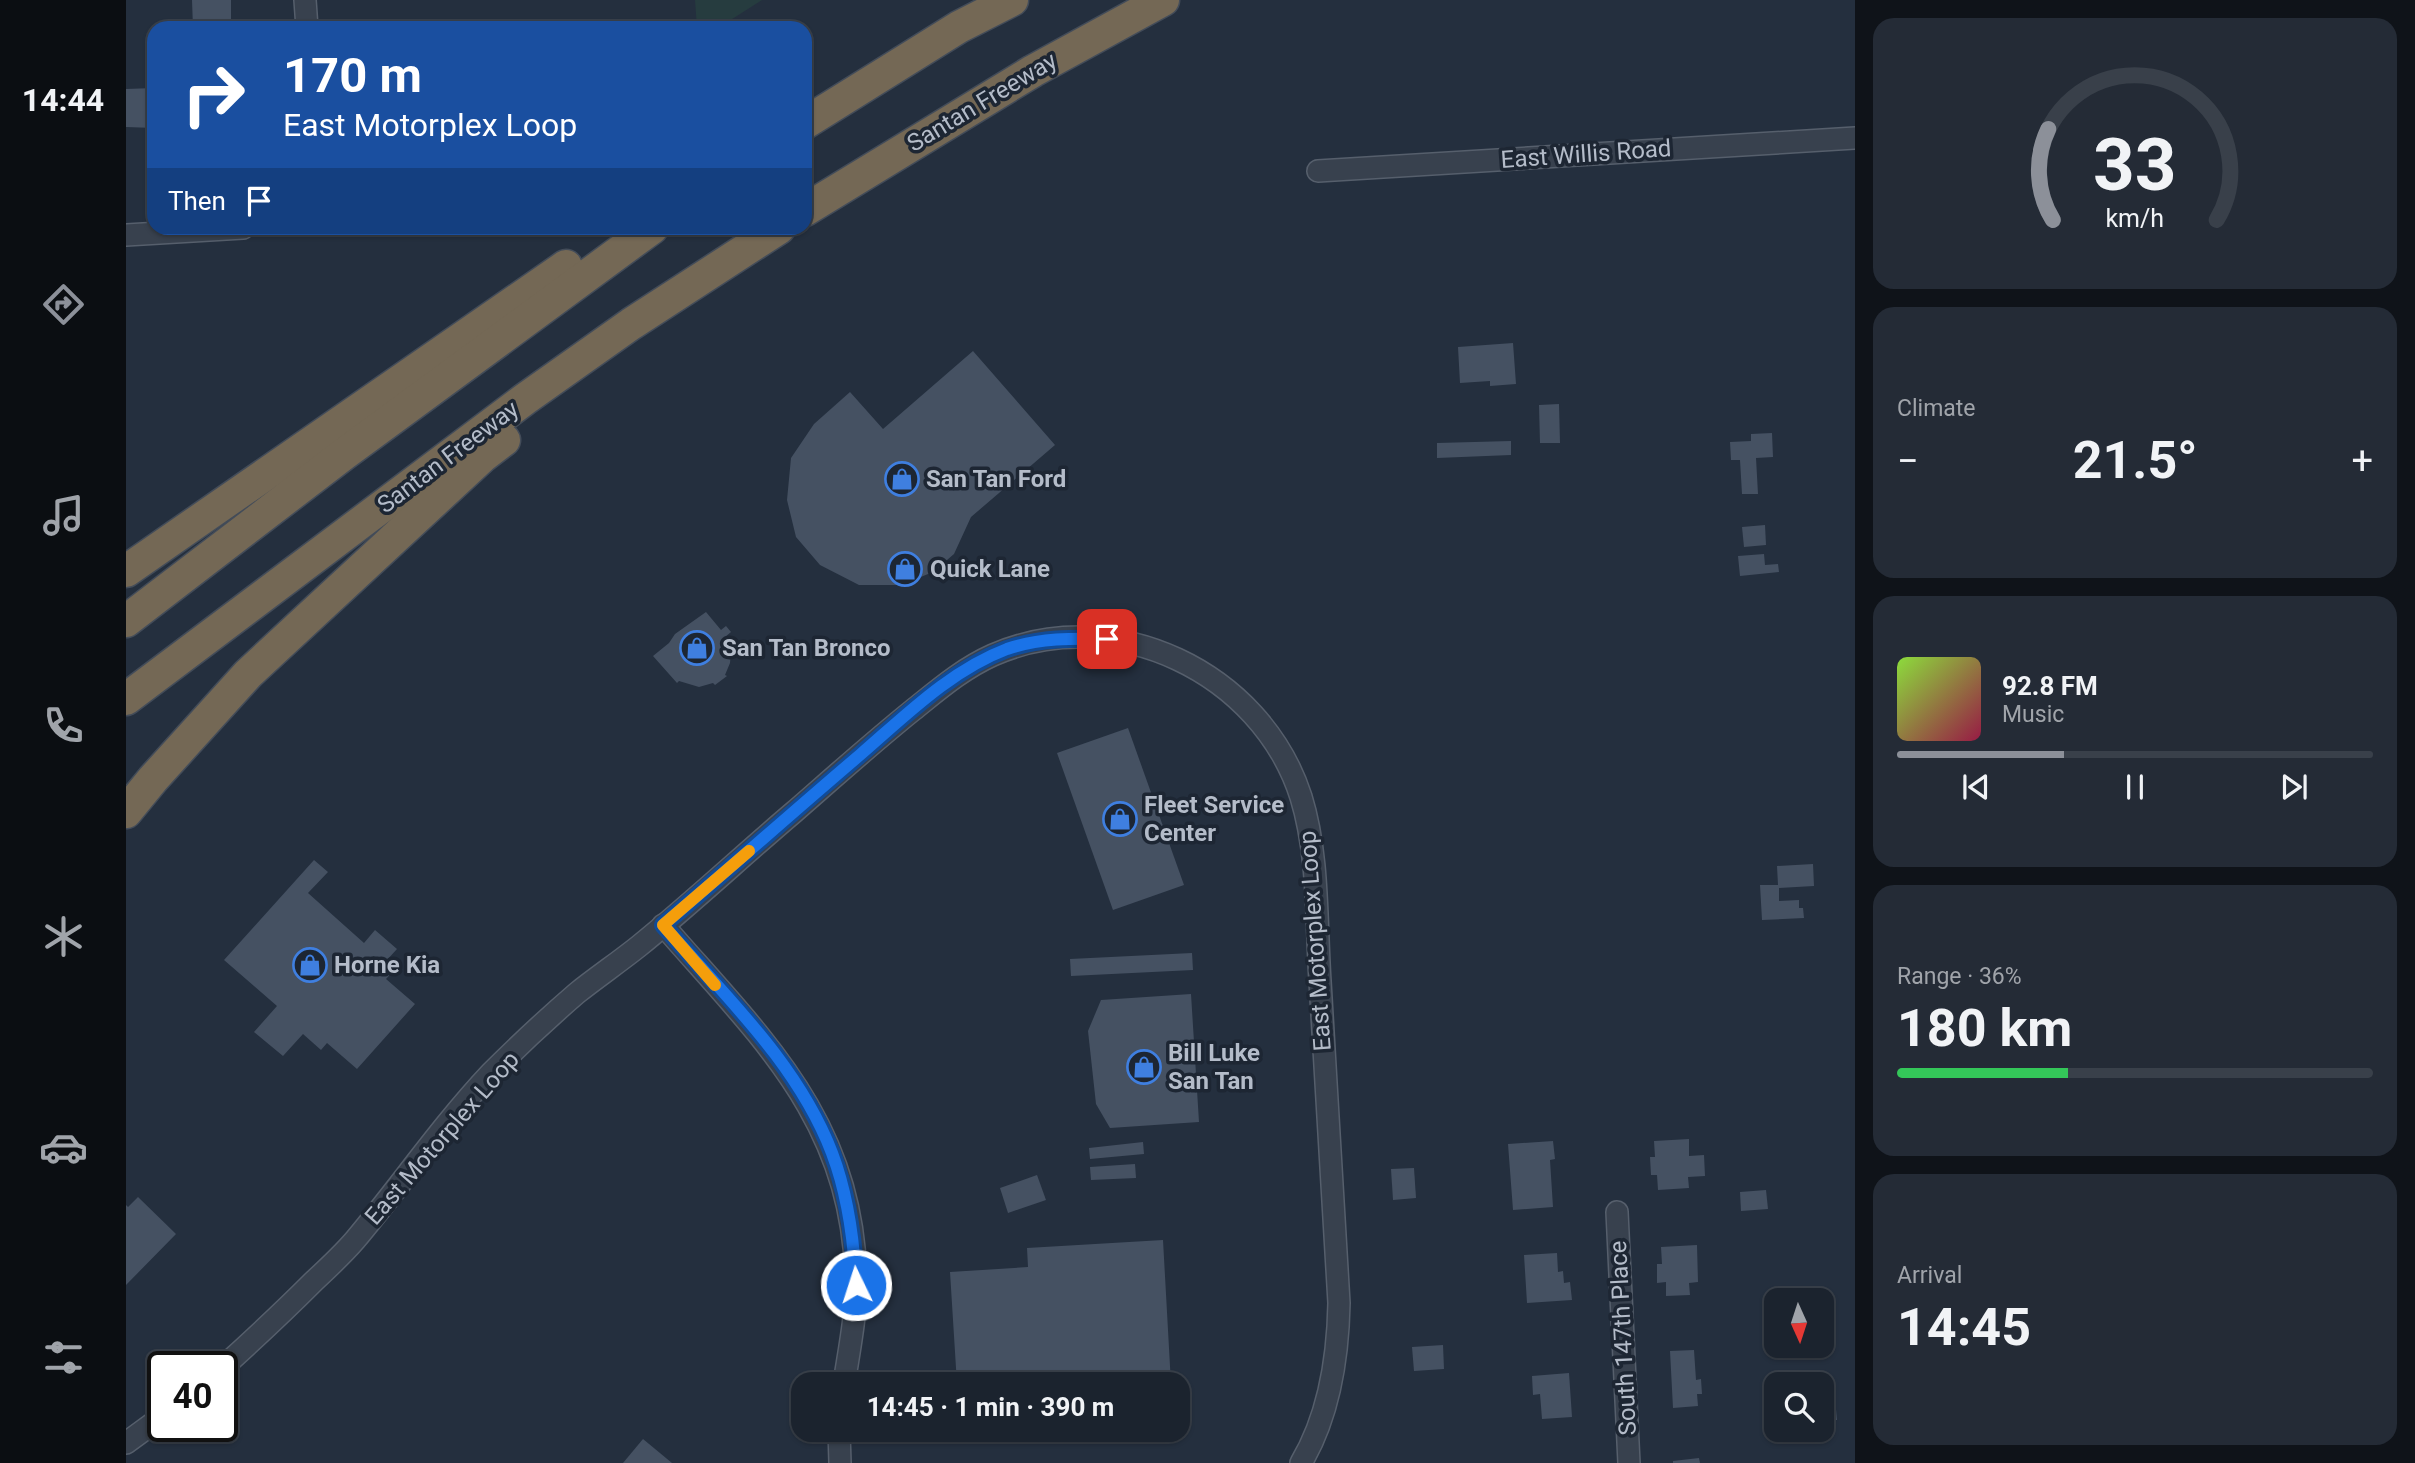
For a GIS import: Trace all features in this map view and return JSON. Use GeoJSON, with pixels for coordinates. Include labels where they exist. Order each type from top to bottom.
{"type":"FeatureCollection","features":[{"type":"Feature","properties":{"kind":"highway"},"geometry":{"type":"LineString","coordinates":[[812,119],[959,27],[1012,0]]}},
{"type":"Feature","properties":{"kind":"highway","name":"Santan Freeway"},"geometry":{"type":"LineString","coordinates":[[812,206],[1033,71],[1163,0]]}},
{"type":"Feature","properties":{"kind":"highway"},"geometry":{"type":"LineString","coordinates":[[126,571],[542,282],[602,241],[617,235]]}},
{"type":"Feature","properties":{"kind":"highway"},"geometry":{"type":"LineString","coordinates":[[126,621],[344,454],[642,235]]}},
{"type":"Feature","properties":{"kind":"highway","name":"Santan Freeway"},"geometry":{"type":"LineString","coordinates":[[126,699],[525,399],[631,324],[768,235]]}},
{"type":"Feature","properties":{"kind":"highway"},"geometry":{"type":"LineString","coordinates":[[126,812],[248,674],[483,456],[584,378],[631,324]]}},
{"type":"Feature","properties":{"kind":"street"},"geometry":{"type":"LineString","coordinates":[[305,0],[306,21]]}},
{"type":"Feature","properties":{"kind":"street","name":"East Willis Road"},"geometry":{"type":"LineString","coordinates":[[1318,171],[1855,138]]}},
{"type":"Feature","properties":{"kind":"street"},"geometry":{"type":"LineString","coordinates":[[126,235],[147,234]]}},
{"type":"Feature","properties":{"kind":"street","name":"East Motorplex Loop"},"geometry":{"type":"LineString","coordinates":[[238,1353],[352,1243],[420,1157],[491,1074],[576,994],[663,925],[926,699],[966,668],[1009,649],[1035,642],[1069,638],[1107,639],[1161,651],[1217,681],[1256,718],[1283,759],[1300,794],[1311,841],[1339,1303],[1339,1340],[1322,1416],[1301,1463]]}},
{"type":"Feature","properties":{"kind":"street"},"geometry":{"type":"LineString","coordinates":[[663,925],[772,1050],[804,1096],[832,1154],[846,1202],[854,1258],[854,1304],[846,1372]]}},
{"type":"Feature","properties":{"kind":"street","name":"South 147th Place"},"geometry":{"type":"LineString","coordinates":[[1617,1212],[1629,1463]]}},
{"type":"Feature","properties":{"kind":"street"},"geometry":{"type":"LineString","coordinates":[[126,1443],[147,1428]]}},
{"type":"Feature","properties":{"kind":"street"},"geometry":{"type":"LineString","coordinates":[[839,1442],[839,1463]]}},
{"type":"Feature","properties":{"kind":"green space"},"geometry":{"type":"Polygon","coordinates":[[[695,0],[762,0],[729,21],[696,21],[695,0]]]}},
{"type":"Feature","properties":{"kind":"building"},"geometry":{"type":"Polygon","coordinates":[[[192,0],[231,0],[231,21],[193,21],[192,0]]]}},
{"type":"Feature","properties":{"kind":"building"},"geometry":{"type":"Polygon","coordinates":[[[147,88],[147,128],[126,127],[126,89],[147,88]]]}},
{"type":"Feature","properties":{"kind":"building"},"geometry":{"type":"Polygon","coordinates":[[[1513,343],[1516,384],[1490,386],[1490,381],[1460,383],[1458,347],[1513,343]]]}},
{"type":"Feature","properties":{"kind":"building","name":"San Tan Ford"},"geometry":{"type":"Polygon","coordinates":[[[973,351],[1055,445],[971,517],[954,554],[933,572],[901,585],[859,585],[820,565],[796,537],[787,500],[791,458],[814,424],[850,392],[883,429],[973,351]]]}},
{"type":"Feature","properties":{"kind":"building"},"geometry":{"type":"Polygon","coordinates":[[[1559,404],[1560,443],[1540,443],[1539,405],[1559,404]]]}},
{"type":"Feature","properties":{"kind":"building"},"geometry":{"type":"Polygon","coordinates":[[[1772,433],[1773,457],[1756,458],[1758,494],[1742,494],[1740,460],[1731,460],[1730,442],[1751,441],[1751,434],[1772,433]]]}},
{"type":"Feature","properties":{"kind":"building"},"geometry":{"type":"Polygon","coordinates":[[[1511,441],[1511,455],[1437,458],[1437,443],[1511,441]]]}},
{"type":"Feature","properties":{"kind":"building"},"geometry":{"type":"Polygon","coordinates":[[[1765,525],[1766,545],[1744,547],[1742,527],[1765,525]]]}},
{"type":"Feature","properties":{"kind":"building"},"geometry":{"type":"Polygon","coordinates":[[[1764,554],[1765,565],[1778,564],[1779,572],[1740,576],[1738,556],[1764,554]]]}},
{"type":"Feature","properties":{"kind":"building","name":"San Tan Bronco"},"geometry":{"type":"Polygon","coordinates":[[[706,612],[721,630],[726,626],[731,632],[725,637],[731,652],[725,675],[727,676],[715,685],[713,683],[699,687],[679,681],[677,683],[653,656],[669,643],[675,634],[706,612]]]}},
{"type":"Feature","properties":{"kind":"building","name":"Fleet Service Center"},"geometry":{"type":"Polygon","coordinates":[[[1128,728],[1184,885],[1113,910],[1057,753],[1128,728]]]}},
{"type":"Feature","properties":{"kind":"building","name":"Horne Kia"},"geometry":{"type":"Polygon","coordinates":[[[314,860],[328,872],[308,893],[364,943],[375,930],[397,949],[386,961],[395,969],[386,979],[415,1004],[357,1069],[327,1043],[321,1050],[303,1034],[283,1056],[254,1032],[277,1006],[224,960],[314,860]]]}},
{"type":"Feature","properties":{"kind":"building"},"geometry":{"type":"Polygon","coordinates":[[[1813,864],[1814,886],[1779,888],[1779,901],[1799,900],[1799,908],[1803,908],[1804,918],[1762,920],[1760,885],[1778,885],[1777,866],[1813,864]]]}},
{"type":"Feature","properties":{"kind":"building"},"geometry":{"type":"Polygon","coordinates":[[[1192,953],[1193,970],[1071,976],[1070,959],[1192,953]]]}},
{"type":"Feature","properties":{"kind":"building","name":"Bill Luke San Tan"},"geometry":{"type":"Polygon","coordinates":[[[1191,994],[1199,1122],[1110,1128],[1096,1104],[1088,1031],[1101,1000],[1191,994]]]}},
{"type":"Feature","properties":{"kind":"building"},"geometry":{"type":"Polygon","coordinates":[[[1689,1139],[1689,1156],[1704,1155],[1705,1176],[1688,1177],[1689,1188],[1658,1190],[1657,1175],[1651,1175],[1650,1157],[1655,1157],[1654,1141],[1689,1139]]]}},
{"type":"Feature","properties":{"kind":"building"},"geometry":{"type":"Polygon","coordinates":[[[1553,1141],[1555,1159],[1550,1160],[1553,1207],[1513,1210],[1508,1144],[1553,1141]]]}},
{"type":"Feature","properties":{"kind":"building"},"geometry":{"type":"Polygon","coordinates":[[[1143,1142],[1144,1154],[1090,1159],[1089,1148],[1143,1142]]]}},
{"type":"Feature","properties":{"kind":"building"},"geometry":{"type":"Polygon","coordinates":[[[1135,1164],[1136,1178],[1091,1180],[1090,1167],[1135,1164]]]}},
{"type":"Feature","properties":{"kind":"building"},"geometry":{"type":"Polygon","coordinates":[[[1414,1168],[1416,1198],[1393,1200],[1391,1169],[1414,1168]]]}},
{"type":"Feature","properties":{"kind":"building"},"geometry":{"type":"Polygon","coordinates":[[[1037,1175],[1046,1200],[1008,1213],[1000,1188],[1037,1175]]]}},
{"type":"Feature","properties":{"kind":"building"},"geometry":{"type":"Polygon","coordinates":[[[1766,1190],[1768,1209],[1741,1211],[1740,1192],[1766,1190]]]}},
{"type":"Feature","properties":{"kind":"building"},"geometry":{"type":"Polygon","coordinates":[[[138,1197],[176,1234],[126,1285],[126,1205],[128,1207],[138,1197]]]}},
{"type":"Feature","properties":{"kind":"building"},"geometry":{"type":"Polygon","coordinates":[[[1163,1240],[1170,1372],[956,1372],[950,1272],[1028,1267],[1027,1248],[1163,1240]]]}},
{"type":"Feature","properties":{"kind":"building"},"geometry":{"type":"Polygon","coordinates":[[[1697,1245],[1698,1282],[1689,1283],[1690,1295],[1666,1296],[1666,1282],[1657,1283],[1657,1264],[1662,1264],[1661,1247],[1697,1245]]]}},
{"type":"Feature","properties":{"kind":"building"},"geometry":{"type":"Polygon","coordinates":[[[1557,1253],[1558,1272],[1563,1271],[1564,1283],[1570,1282],[1572,1300],[1527,1303],[1524,1255],[1557,1253]]]}},
{"type":"Feature","properties":{"kind":"building"},"geometry":{"type":"Polygon","coordinates":[[[1443,1345],[1444,1369],[1414,1371],[1412,1347],[1443,1345]]]}},
{"type":"Feature","properties":{"kind":"building"},"geometry":{"type":"Polygon","coordinates":[[[1694,1350],[1696,1380],[1701,1379],[1702,1394],[1697,1394],[1698,1406],[1673,1408],[1670,1351],[1694,1350]]]}},
{"type":"Feature","properties":{"kind":"building"},"geometry":{"type":"Polygon","coordinates":[[[1569,1373],[1572,1417],[1542,1419],[1540,1394],[1533,1395],[1532,1376],[1569,1373]]]}},
{"type":"Feature","properties":{"kind":"building"},"geometry":{"type":"Polygon","coordinates":[[[1835,1398],[1837,1420],[1834,1420],[1835,1398]]]}},
{"type":"Feature","properties":{"kind":"building"},"geometry":{"type":"Polygon","coordinates":[[[643,1439],[672,1463],[623,1463],[643,1439]]]}},
{"type":"Feature","properties":{"kind":"building"},"geometry":{"type":"Polygon","coordinates":[[[1699,1458],[1700,1463],[1673,1463],[1673,1461],[1699,1458]]]}},
{"type":"Feature","properties":{"kind":"slow traffic"},"geometry":{"type":"LineString","coordinates":[[715,985],[663,925],[749,851]]}},
{"type":"Feature","properties":{"kind":"place","name":"San Tan Ford"},"geometry":{"type":"Point","coordinates":[902,479]}},
{"type":"Feature","properties":{"kind":"place","name":"Quick Lane"},"geometry":{"type":"Point","coordinates":[905,569]}},
{"type":"Feature","properties":{"kind":"place","name":"San Tan Bronco"},"geometry":{"type":"Point","coordinates":[697,648]}},
{"type":"Feature","properties":{"kind":"place","name":"Fleet Service Center"},"geometry":{"type":"Point","coordinates":[1120,819]}},
{"type":"Feature","properties":{"kind":"place","name":"Horne Kia"},"geometry":{"type":"Point","coordinates":[310,965]}},
{"type":"Feature","properties":{"kind":"place","name":"Bill Luke San Tan"},"geometry":{"type":"Point","coordinates":[1144,1067]}},
{"type":"Feature","properties":{"kind":"route"},"geometry":{"type":"LineString","coordinates":[[856,1285],[846,1202],[832,1154],[804,1096],[772,1050],[663,925],[888,730],[966,668],[990,656],[1035,642],[1069,638],[1107,639]]}}]}
